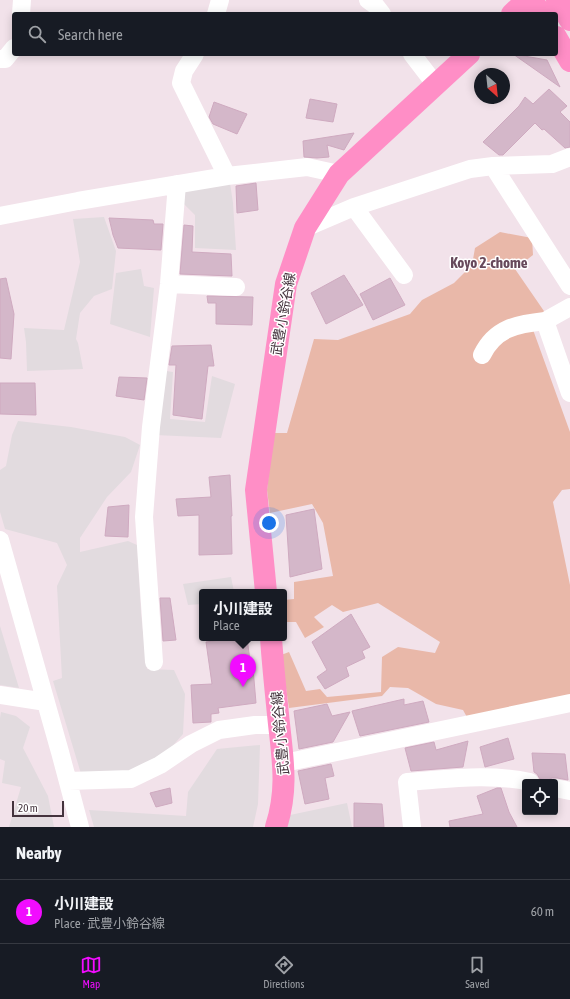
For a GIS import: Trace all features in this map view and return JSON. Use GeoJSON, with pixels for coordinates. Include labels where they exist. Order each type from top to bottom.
{"type":"FeatureCollection","features":[{"type":"Feature","properties":{"kind":"main road"},"geometry":{"type":"LineString","coordinates":[[514,12],[527,0]]}},
{"type":"Feature","properties":{"kind":"main road"},"geometry":{"type":"LineString","coordinates":[[532,0],[540,12]]}},
{"type":"Feature","properties":{"kind":"main road"},"geometry":{"type":"LineString","coordinates":[[557,0],[570,20]]}},
{"type":"Feature","properties":{"kind":"main road"},"geometry":{"type":"LineString","coordinates":[[558,40],[570,61]]}},
{"type":"Feature","properties":{"kind":"main road","name":"武豊小鈴谷線"},"geometry":{"type":"LineString","coordinates":[[266,589],[256,490],[286,284],[305,228],[339,174],[467,56]]}},
{"type":"Feature","properties":{"kind":"main road","name":"武豊小鈴谷線"},"geometry":{"type":"LineString","coordinates":[[271,641],[285,785],[276,827]]}},
{"type":"Feature","properties":{"kind":"street"},"geometry":{"type":"LineString","coordinates":[[21,12],[22,0]]}},
{"type":"Feature","properties":{"kind":"street"},"geometry":{"type":"LineString","coordinates":[[217,12],[220,0]]}},
{"type":"Feature","properties":{"kind":"street"},"geometry":{"type":"LineString","coordinates":[[368,0],[375,5],[380,12]]}},
{"type":"Feature","properties":{"kind":"street"},"geometry":{"type":"LineString","coordinates":[[0,59],[5,59],[12,50]]}},
{"type":"Feature","properties":{"kind":"street"},"geometry":{"type":"LineString","coordinates":[[194,56],[184,71],[181,83],[227,176]]}},
{"type":"Feature","properties":{"kind":"street"},"geometry":{"type":"LineString","coordinates":[[414,56],[435,84]]}},
{"type":"Feature","properties":{"kind":"street"},"geometry":{"type":"LineString","coordinates":[[305,228],[354,207],[470,169],[493,166],[552,164],[570,157]]}},
{"type":"Feature","properties":{"kind":"street"},"geometry":{"type":"LineString","coordinates":[[493,166],[570,286]]}},
{"type":"Feature","properties":{"kind":"street"},"geometry":{"type":"LineString","coordinates":[[0,216],[227,176],[307,167],[339,174]]}},
{"type":"Feature","properties":{"kind":"street"},"geometry":{"type":"LineString","coordinates":[[154,662],[144,517],[151,427],[169,284],[177,184]]}},
{"type":"Feature","properties":{"kind":"street"},"geometry":{"type":"LineString","coordinates":[[354,207],[404,275]]}},
{"type":"Feature","properties":{"kind":"street"},"geometry":{"type":"LineString","coordinates":[[169,284],[236,287]]}},
{"type":"Feature","properties":{"kind":"street"},"geometry":{"type":"LineString","coordinates":[[482,355],[486,347],[495,337],[507,329],[520,324],[544,320],[570,307]]}},
{"type":"Feature","properties":{"kind":"street"},"geometry":{"type":"LineString","coordinates":[[544,320],[570,394]]}},
{"type":"Feature","properties":{"kind":"street"},"geometry":{"type":"LineString","coordinates":[[0,540],[80,827]]}},
{"type":"Feature","properties":{"kind":"street"},"geometry":{"type":"LineString","coordinates":[[0,695],[46,702]]}},
{"type":"Feature","properties":{"kind":"street"},"geometry":{"type":"LineString","coordinates":[[284,763],[570,703]]}},
{"type":"Feature","properties":{"kind":"street"},"geometry":{"type":"LineString","coordinates":[[68,781],[131,779],[160,765],[191,744],[220,730],[255,725],[279,725]]}},
{"type":"Feature","properties":{"kind":"street"},"geometry":{"type":"LineString","coordinates":[[412,827],[407,782],[483,776],[522,780]]}},
{"type":"Feature","properties":{"kind":"street"},"geometry":{"type":"LineString","coordinates":[[558,789],[570,791]]}},
{"type":"Feature","properties":{"kind":"shaded area"},"geometry":{"type":"Polygon","coordinates":[[[230,183],[233,203],[236,250],[195,248],[195,215],[180,200],[178,190],[230,183]]]}},
{"type":"Feature","properties":{"kind":"shaded area"},"geometry":{"type":"Polygon","coordinates":[[[104,217],[116,251],[112,289],[94,296],[80,313],[76,339],[83,369],[27,371],[24,328],[64,330],[80,262],[73,219],[104,217]]]}},
{"type":"Feature","properties":{"kind":"shaded area"},"geometry":{"type":"Polygon","coordinates":[[[500,232],[532,238],[533,255],[515,269],[546,314],[532,327],[570,432],[570,489],[562,490],[553,502],[570,585],[570,698],[468,719],[463,710],[436,704],[408,688],[390,687],[382,696],[289,708],[281,655],[289,652],[306,691],[320,689],[327,697],[381,692],[382,657],[398,647],[435,653],[440,642],[378,603],[343,612],[332,605],[314,617],[324,627],[305,638],[296,622],[287,622],[287,600],[294,599],[294,582],[333,576],[323,523],[312,504],[270,513],[267,490],[273,433],[287,433],[314,339],[338,340],[410,314],[422,300],[454,283],[472,265],[475,248],[500,232]]]}},
{"type":"Feature","properties":{"kind":"shaded area"},"geometry":{"type":"Polygon","coordinates":[[[141,269],[144,286],[154,288],[150,337],[110,324],[116,273],[141,269]]]}},
{"type":"Feature","properties":{"kind":"shaded area"},"geometry":{"type":"Polygon","coordinates":[[[160,370],[173,372],[170,419],[205,422],[212,376],[235,384],[221,438],[155,435],[160,370]]]}},
{"type":"Feature","properties":{"kind":"shaded area"},"geometry":{"type":"Polygon","coordinates":[[[18,421],[71,427],[125,437],[140,445],[131,472],[107,497],[80,538],[80,552],[128,541],[137,545],[141,613],[147,669],[174,670],[185,694],[183,734],[163,757],[131,775],[82,777],[53,681],[62,678],[57,586],[67,565],[57,543],[5,529],[0,512],[0,470],[6,466],[12,435],[18,421]]]}},
{"type":"Feature","properties":{"kind":"shaded area"},"geometry":{"type":"Polygon","coordinates":[[[231,577],[233,589],[199,589],[199,604],[188,605],[183,584],[231,577]]]}},
{"type":"Feature","properties":{"kind":"shaded area"},"geometry":{"type":"Polygon","coordinates":[[[0,626],[19,688],[0,685],[0,626]]]}},
{"type":"Feature","properties":{"kind":"shaded area"},"geometry":{"type":"Polygon","coordinates":[[[1,712],[16,716],[30,727],[23,748],[48,796],[54,827],[9,827],[21,787],[2,783],[5,761],[0,759],[1,712]]]}},
{"type":"Feature","properties":{"kind":"shaded area"},"geometry":{"type":"Polygon","coordinates":[[[260,745],[258,804],[253,827],[94,827],[89,810],[186,816],[188,792],[217,749],[260,745]]]}},
{"type":"Feature","properties":{"kind":"shaded area"},"geometry":{"type":"Polygon","coordinates":[[[347,803],[352,827],[287,827],[290,815],[347,803]]]}},
{"type":"Feature","properties":{"kind":"building"},"geometry":{"type":"Polygon","coordinates":[[[516,56],[547,60],[560,87],[516,56]]]}},
{"type":"Feature","properties":{"kind":"building"},"geometry":{"type":"Polygon","coordinates":[[[549,89],[567,106],[560,112],[570,122],[570,147],[565,148],[535,123],[503,155],[499,155],[483,142],[519,106],[525,97],[533,104],[549,89]]]}},
{"type":"Feature","properties":{"kind":"building"},"geometry":{"type":"Polygon","coordinates":[[[310,99],[337,104],[333,122],[306,118],[310,99]]]}},
{"type":"Feature","properties":{"kind":"building"},"geometry":{"type":"Polygon","coordinates":[[[214,102],[247,114],[237,134],[213,124],[209,117],[214,102]]]}},
{"type":"Feature","properties":{"kind":"building"},"geometry":{"type":"Polygon","coordinates":[[[354,133],[344,150],[327,145],[329,157],[304,157],[303,141],[354,133]]]}},
{"type":"Feature","properties":{"kind":"building"},"geometry":{"type":"Polygon","coordinates":[[[256,183],[258,210],[237,213],[236,186],[256,183]]]}},
{"type":"Feature","properties":{"kind":"building"},"geometry":{"type":"Polygon","coordinates":[[[109,218],[153,220],[154,224],[163,224],[161,250],[118,248],[109,218]]]}},
{"type":"Feature","properties":{"kind":"building"},"geometry":{"type":"Polygon","coordinates":[[[184,225],[193,226],[192,252],[231,254],[232,276],[180,274],[184,225]]]}},
{"type":"Feature","properties":{"kind":"building"},"geometry":{"type":"Polygon","coordinates":[[[344,275],[363,305],[326,324],[311,293],[344,275]]]}},
{"type":"Feature","properties":{"kind":"building"},"geometry":{"type":"Polygon","coordinates":[[[6,278],[14,314],[11,359],[0,358],[0,279],[6,278]]]}},
{"type":"Feature","properties":{"kind":"building"},"geometry":{"type":"Polygon","coordinates":[[[390,278],[405,305],[373,320],[360,294],[390,278]]]}},
{"type":"Feature","properties":{"kind":"building"},"geometry":{"type":"Polygon","coordinates":[[[207,296],[253,297],[252,325],[216,324],[216,303],[208,303],[207,296]]]}},
{"type":"Feature","properties":{"kind":"building"},"geometry":{"type":"Polygon","coordinates":[[[211,345],[214,366],[208,366],[202,419],[173,415],[176,365],[169,365],[172,346],[211,345]]]}},
{"type":"Feature","properties":{"kind":"building"},"geometry":{"type":"Polygon","coordinates":[[[119,377],[147,378],[144,400],[116,396],[119,377]]]}},
{"type":"Feature","properties":{"kind":"building"},"geometry":{"type":"Polygon","coordinates":[[[0,383],[35,383],[36,415],[0,414],[0,383]]]}},
{"type":"Feature","properties":{"kind":"building"},"geometry":{"type":"Polygon","coordinates":[[[230,475],[232,554],[199,555],[199,515],[178,516],[176,499],[211,497],[209,477],[230,475]]]}},
{"type":"Feature","properties":{"kind":"building"},"geometry":{"type":"Polygon","coordinates":[[[129,505],[128,537],[105,536],[108,507],[129,505]]]}},
{"type":"Feature","properties":{"kind":"building"},"geometry":{"type":"Polygon","coordinates":[[[314,509],[322,569],[290,577],[286,515],[314,509]]]}},
{"type":"Feature","properties":{"kind":"building"},"geometry":{"type":"Polygon","coordinates":[[[160,598],[170,598],[176,640],[163,641],[160,598]]]}},
{"type":"Feature","properties":{"kind":"building"},"geometry":{"type":"Polygon","coordinates":[[[351,614],[370,647],[362,651],[365,658],[346,667],[349,676],[325,689],[317,677],[327,670],[312,642],[351,614]]]}},
{"type":"Feature","properties":{"kind":"building"},"geometry":{"type":"Polygon","coordinates":[[[247,641],[251,668],[253,668],[256,703],[218,708],[219,713],[211,714],[211,722],[193,723],[191,685],[212,684],[206,642],[247,641]]]}},
{"type":"Feature","properties":{"kind":"building"},"geometry":{"type":"Polygon","coordinates":[[[404,699],[404,705],[423,701],[429,722],[360,736],[352,711],[404,699]]]}},
{"type":"Feature","properties":{"kind":"building"},"geometry":{"type":"Polygon","coordinates":[[[327,704],[332,716],[350,712],[333,742],[299,749],[294,711],[327,704]]]}},
{"type":"Feature","properties":{"kind":"building"},"geometry":{"type":"Polygon","coordinates":[[[508,738],[514,759],[485,767],[480,747],[508,738]]]}},
{"type":"Feature","properties":{"kind":"building"},"geometry":{"type":"Polygon","coordinates":[[[468,741],[463,767],[411,771],[405,748],[434,742],[436,750],[468,741]]]}},
{"type":"Feature","properties":{"kind":"building"},"geometry":{"type":"Polygon","coordinates":[[[532,753],[565,754],[568,780],[557,778],[540,779],[534,772],[532,753]]]}},
{"type":"Feature","properties":{"kind":"building"},"geometry":{"type":"Polygon","coordinates":[[[331,764],[334,776],[325,778],[329,799],[305,804],[298,771],[331,764]]]}},
{"type":"Feature","properties":{"kind":"building"},"geometry":{"type":"Polygon","coordinates":[[[170,788],[172,803],[156,807],[150,793],[170,788]]]}},
{"type":"Feature","properties":{"kind":"building"},"geometry":{"type":"Polygon","coordinates":[[[497,788],[501,788],[509,812],[517,827],[450,827],[449,821],[483,814],[477,796],[497,788]]]}},
{"type":"Feature","properties":{"kind":"building"},"geometry":{"type":"Polygon","coordinates":[[[354,803],[382,804],[384,827],[354,827],[354,803]]]}},
{"type":"Feature","properties":{"kind":"place","name":"小川建設"},"geometry":{"type":"Point","coordinates":[243,687]}},
{"type":"Feature","properties":{"kind":"district","name":"Koyo 2-chome"},"geometry":{"type":"Point","coordinates":[489,262]}}]}
